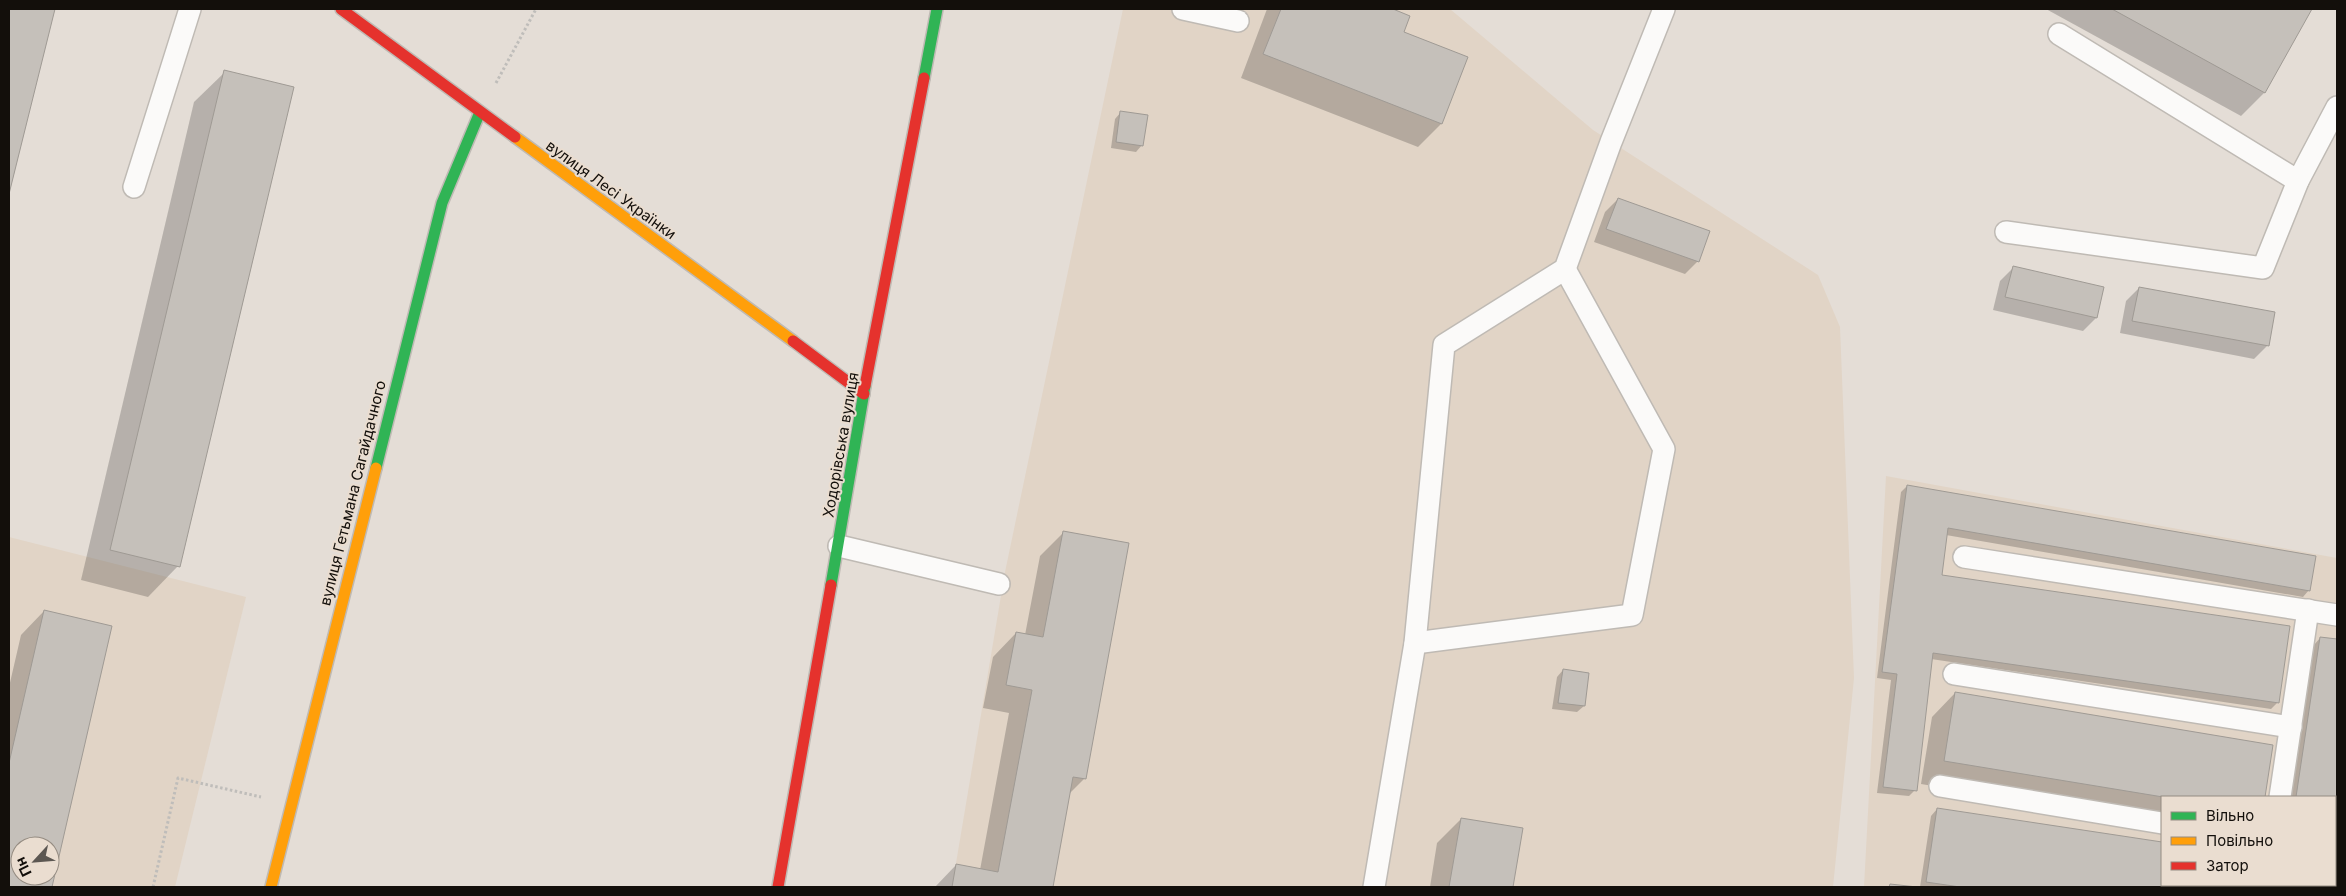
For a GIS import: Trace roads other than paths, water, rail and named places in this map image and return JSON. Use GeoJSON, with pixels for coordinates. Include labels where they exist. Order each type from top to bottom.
{"type":"FeatureCollection","features":[{"type":"Feature","properties":{"kind":"street","name":"вулиця Лесі Українки"},"geometry":{"type":"LineString","coordinates":[[341,9],[864,394]]}},
{"type":"Feature","properties":{"kind":"street","name":"Ходорівська вулиця"},"geometry":{"type":"LineString","coordinates":[[778,887],[864,394],[936,9]]}},
{"type":"Feature","properties":{"kind":"street","name":"вулиця Гетьмана Сагайдачного"},"geometry":{"type":"LineString","coordinates":[[272,887],[291,804],[442,203],[480,112]]}},
{"type":"Feature","properties":{"kind":"lane"},"geometry":{"type":"LineString","coordinates":[[134,186],[190,9]]}},
{"type":"Feature","properties":{"kind":"lane"},"geometry":{"type":"LineString","coordinates":[[1183,9],[1238,21]]}},
{"type":"Feature","properties":{"kind":"lane"},"geometry":{"type":"LineString","coordinates":[[1374,887],[1415,643],[1444,345],[1566,269],[1611,142],[1664,9]]}},
{"type":"Feature","properties":{"kind":"lane"},"geometry":{"type":"LineString","coordinates":[[2059,34],[2298,181]]}},
{"type":"Feature","properties":{"kind":"lane"},"geometry":{"type":"LineString","coordinates":[[2006,232],[2263,268],[2298,181],[2337,106]]}},
{"type":"Feature","properties":{"kind":"lane"},"geometry":{"type":"LineString","coordinates":[[1415,643],[1632,615],[1664,449],[1566,269]]}},
{"type":"Feature","properties":{"kind":"lane"},"geometry":{"type":"LineString","coordinates":[[839,546],[999,584]]}},
{"type":"Feature","properties":{"kind":"lane"},"geometry":{"type":"LineString","coordinates":[[1964,557],[2337,615]]}},
{"type":"Feature","properties":{"kind":"lane"},"geometry":{"type":"LineString","coordinates":[[2280,796],[2308,610]]}},
{"type":"Feature","properties":{"kind":"lane"},"geometry":{"type":"LineString","coordinates":[[1954,674],[2291,727]]}},
{"type":"Feature","properties":{"kind":"lane"},"geometry":{"type":"LineString","coordinates":[[1940,786],[2161,824]]}}]}
